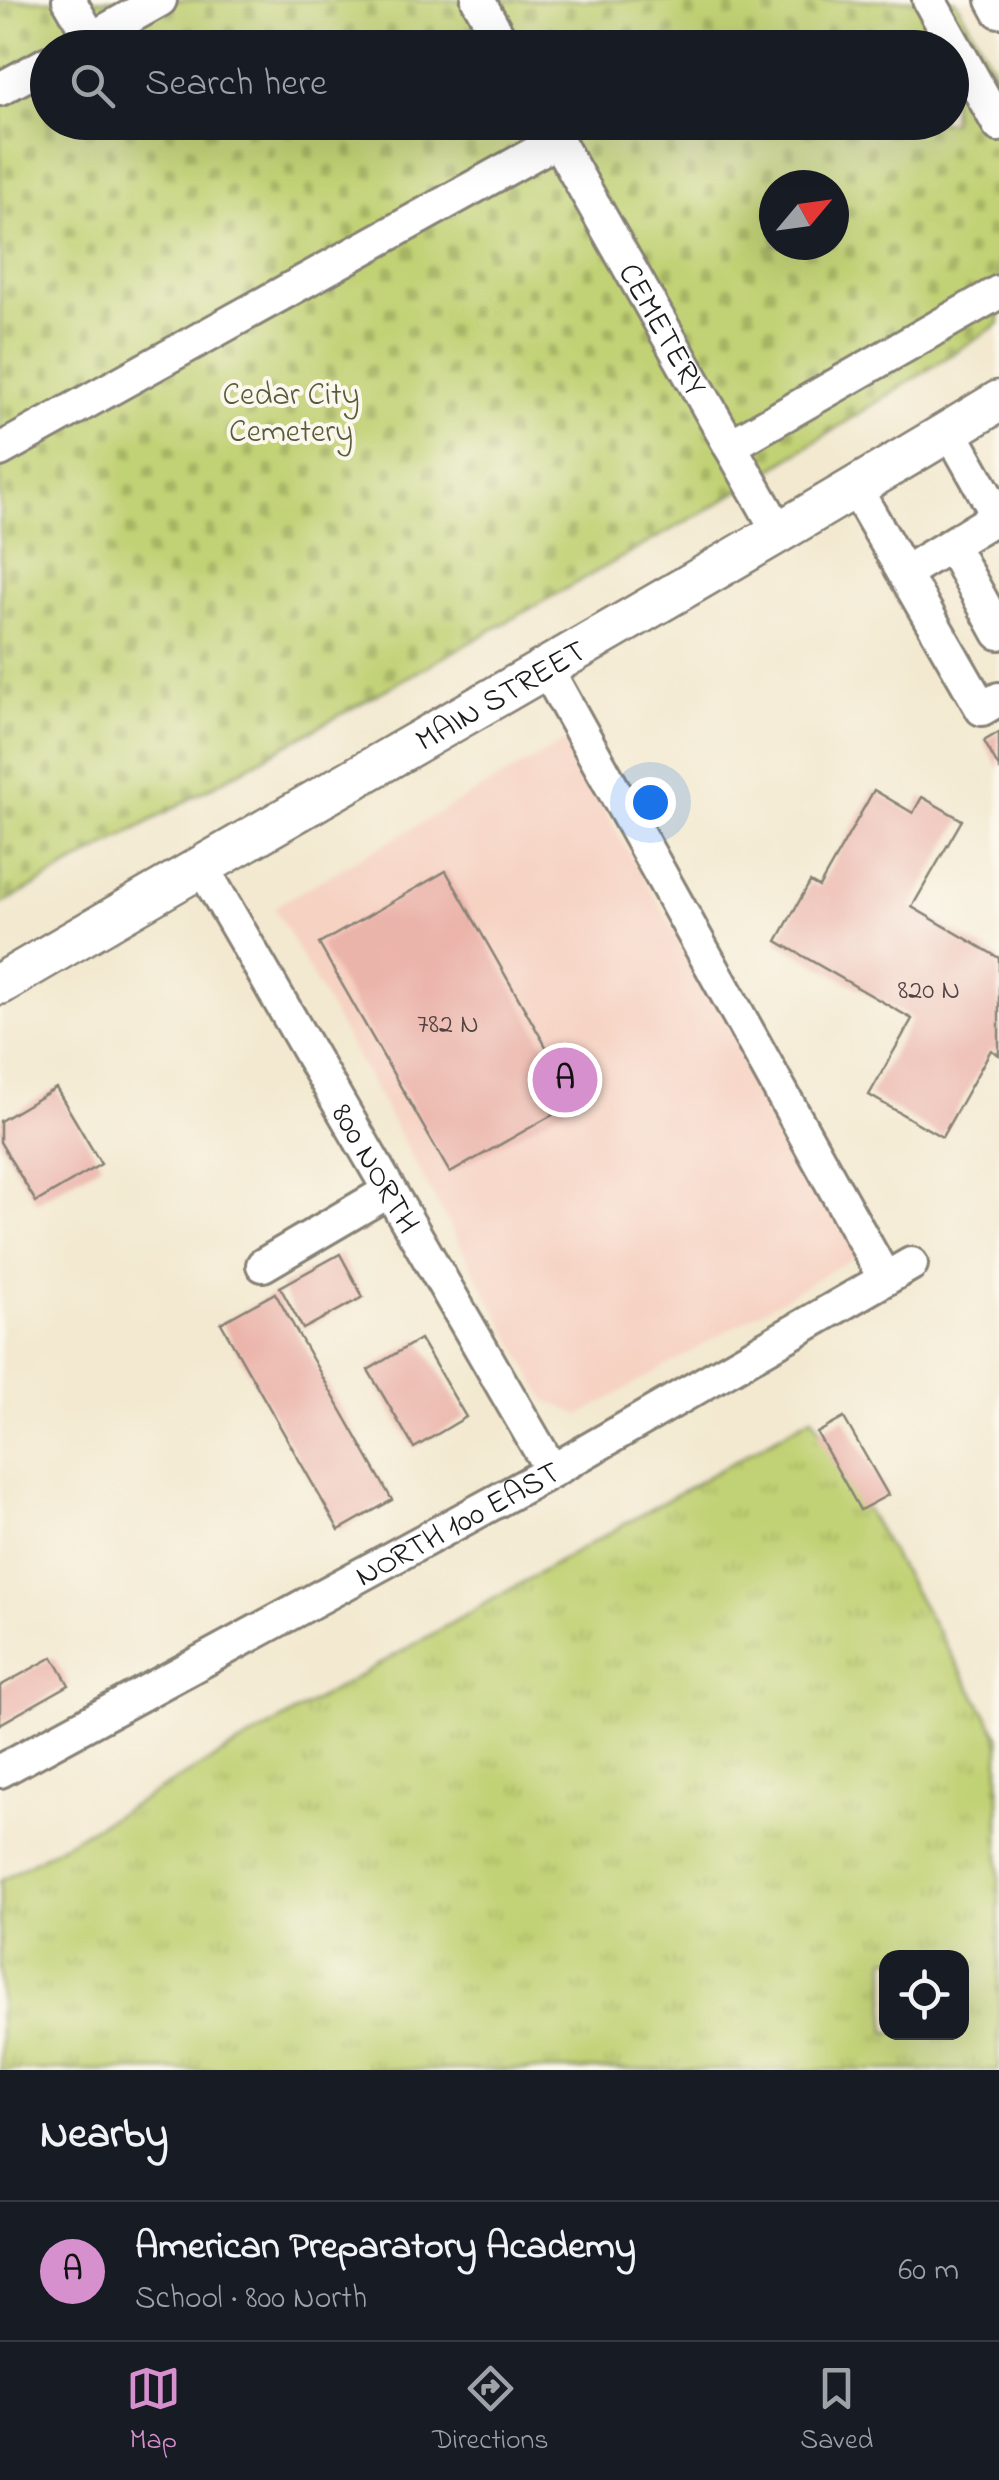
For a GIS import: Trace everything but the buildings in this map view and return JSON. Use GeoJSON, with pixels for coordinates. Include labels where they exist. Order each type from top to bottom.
{"type":"FeatureCollection","features":[{"type":"Feature","properties":{"kind":"main road","name":"MAIN STREET"},"geometry":{"type":"LineString","coordinates":[[0,984],[780,534],[999,400]]}},
{"type":"Feature","properties":{"kind":"street"},"geometry":{"type":"LineString","coordinates":[[69,0],[79,30]]}},
{"type":"Feature","properties":{"kind":"street"},"geometry":{"type":"LineString","coordinates":[[106,30],[160,0]]}},
{"type":"Feature","properties":{"kind":"street"},"geometry":{"type":"LineString","coordinates":[[478,0],[494,30]]}},
{"type":"Feature","properties":{"kind":"street"},"geometry":{"type":"LineString","coordinates":[[929,0],[946,30]]}},
{"type":"Feature","properties":{"kind":"street"},"geometry":{"type":"LineString","coordinates":[[992,0],[999,11]]}},
{"type":"Feature","properties":{"kind":"street"},"geometry":{"type":"LineString","coordinates":[[969,71],[999,125]]}},
{"type":"Feature","properties":{"kind":"street"},"geometry":{"type":"LineString","coordinates":[[0,89],[30,72]]}},
{"type":"Feature","properties":{"kind":"street"},"geometry":{"type":"LineString","coordinates":[[0,450],[538,140]]}},
{"type":"Feature","properties":{"kind":"street","name":"CEMETERY"},"geometry":{"type":"LineString","coordinates":[[557,140],[780,534]]}},
{"type":"Feature","properties":{"kind":"street"},"geometry":{"type":"LineString","coordinates":[[730,446],[999,292]]}},
{"type":"Feature","properties":{"kind":"street"},"geometry":{"type":"LineString","coordinates":[[904,573],[998,517],[950,430]]}},
{"type":"Feature","properties":{"kind":"street"},"geometry":{"type":"LineString","coordinates":[[855,488],[982,709],[999,699]]}},
{"type":"Feature","properties":{"kind":"street"},"geometry":{"type":"LineString","coordinates":[[951,545],[999,633]]}},
{"type":"Feature","properties":{"kind":"street","name":"NORTH 100 EAST"},"geometry":{"type":"LineString","coordinates":[[0,1771],[552,1471],[898,1272],[546,668]]}},
{"type":"Feature","properties":{"kind":"street","name":"800 NORTH"},"geometry":{"type":"LineString","coordinates":[[201,865],[552,1471]]}},
{"type":"Feature","properties":{"kind":"street"},"geometry":{"type":"LineString","coordinates":[[263,1265],[390,1191]]}},
{"type":"Feature","properties":{"kind":"shaded area"},"geometry":{"type":"Polygon","coordinates":[[[565,741],[860,1254],[581,1415],[546,1401],[274,907],[565,741]]]}},
{"type":"Feature","properties":{"kind":"green space","name":"Cedar City Cemetery"},"geometry":{"type":"Polygon","coordinates":[[[0,0],[955,0],[999,78],[999,324],[719,503],[0,905],[0,0]]]}},
{"type":"Feature","properties":{"kind":"green space"},"geometry":{"type":"Polygon","coordinates":[[[812,1417],[999,1736],[999,2070],[0,2070],[0,1881],[812,1417]]]}},
{"type":"Feature","properties":{"kind":"place","name":"American Preparatory Academy"},"geometry":{"type":"Point","coordinates":[565,1080]}}]}
